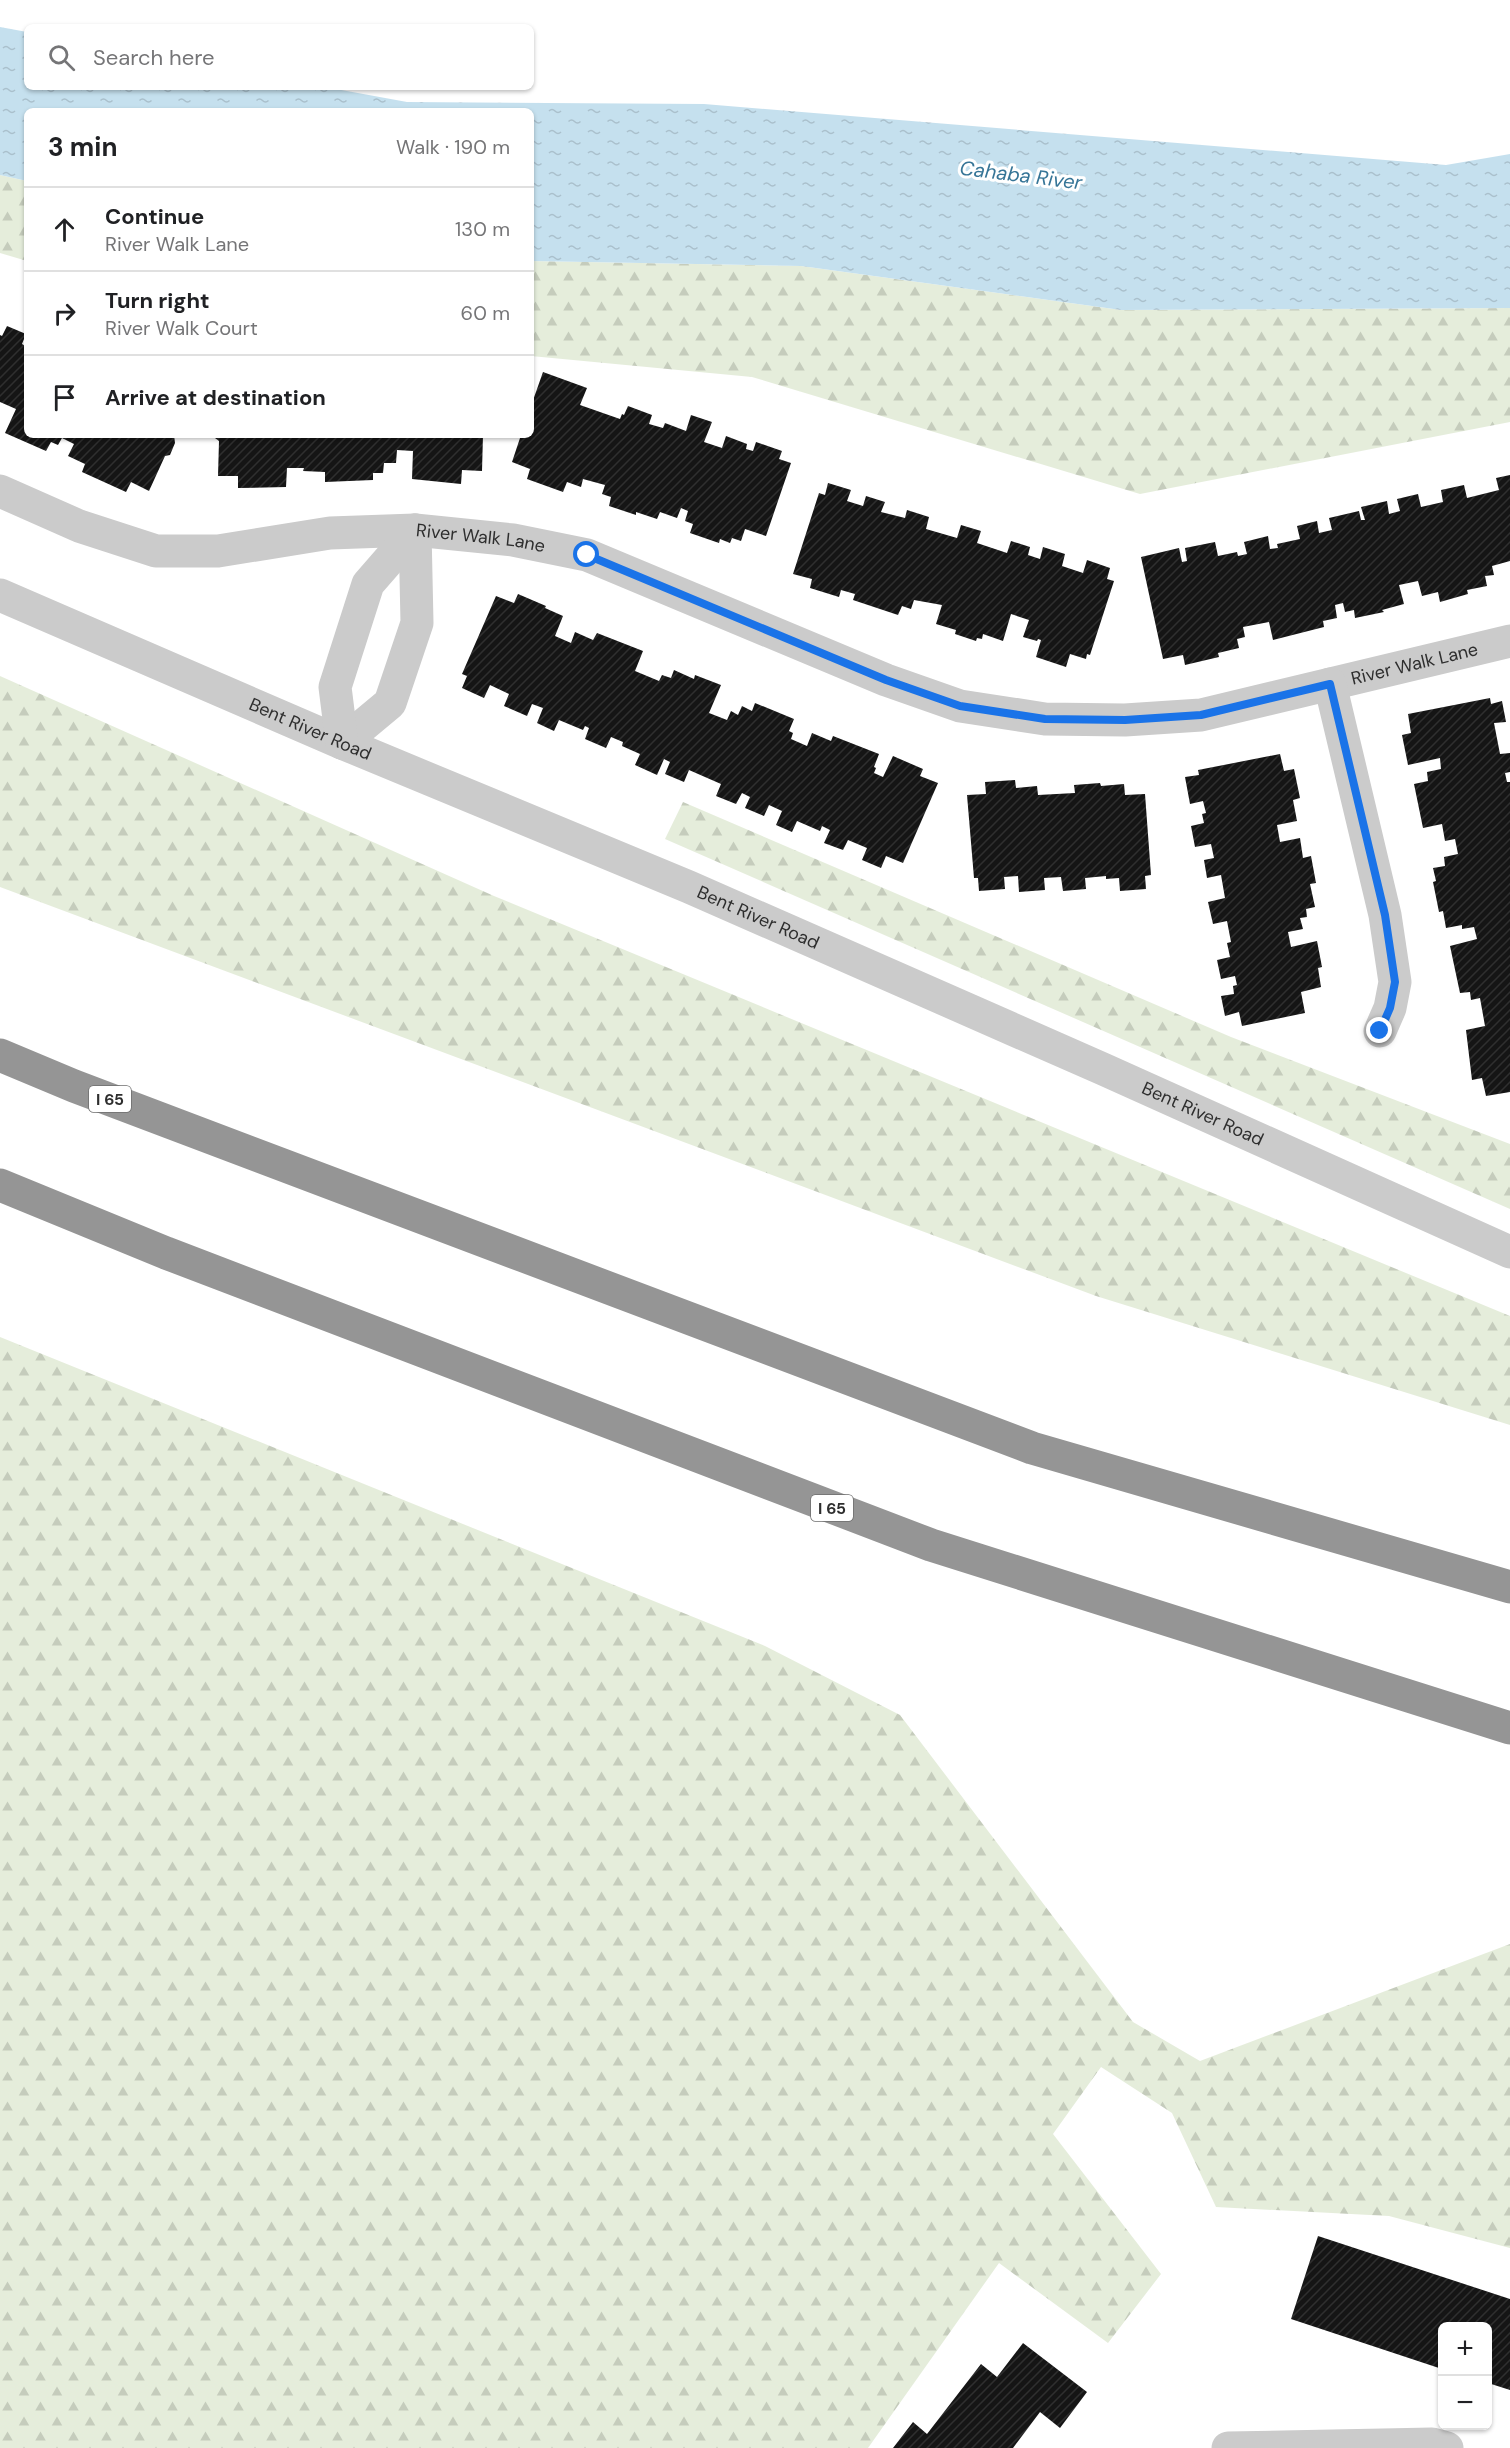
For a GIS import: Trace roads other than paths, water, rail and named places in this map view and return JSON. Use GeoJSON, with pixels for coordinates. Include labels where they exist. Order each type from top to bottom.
{"type":"FeatureCollection","features":[{"type":"Feature","properties":{"kind":"highway","name":"I 65"},"geometry":{"type":"LineString","coordinates":[[0,1055],[74,1086],[1032,1448],[1510,1587]]}},
{"type":"Feature","properties":{"kind":"highway","name":"I 65"},"geometry":{"type":"LineString","coordinates":[[0,1185],[166,1253],[931,1545],[1510,1728]]}},
{"type":"Feature","properties":{"kind":"street","name":"River Walk Lane"},"geometry":{"type":"LineString","coordinates":[[0,491],[79,526],[156,551],[218,551],[330,533],[415,530],[513,540],[587,555],[886,680],[960,706],[1045,719],[1125,720],[1201,715],[1510,641]]}},
{"type":"Feature","properties":{"kind":"street"},"geometry":{"type":"LineString","coordinates":[[342,742],[335,687],[368,584],[415,530]]}},
{"type":"Feature","properties":{"kind":"street"},"geometry":{"type":"LineString","coordinates":[[342,742],[390,703],[417,623],[415,530]]}},
{"type":"Feature","properties":{"kind":"street","name":"Bent River Road"},"geometry":{"type":"LineString","coordinates":[[0,595],[342,742],[689,887],[1510,1251]]}},
{"type":"Feature","properties":{"kind":"street"},"geometry":{"type":"LineString","coordinates":[[1330,684],[1385,915],[1395,982],[1390,1008],[1380,1031]]}},
{"type":"Feature","properties":{"kind":"street"},"geometry":{"type":"LineString","coordinates":[[1228,2448],[1432,2444],[1447,2448]]}},
{"type":"Feature","properties":{"kind":"water","name":"Cahaba River"},"geometry":{"type":"Polygon","coordinates":[[[0,27],[24,31],[24,90],[341,90],[407,102],[704,104],[1446,165],[1510,154],[1510,308],[1121,310],[801,266],[534,261],[534,108],[24,108],[24,180],[0,175],[0,27]]]}}]}
